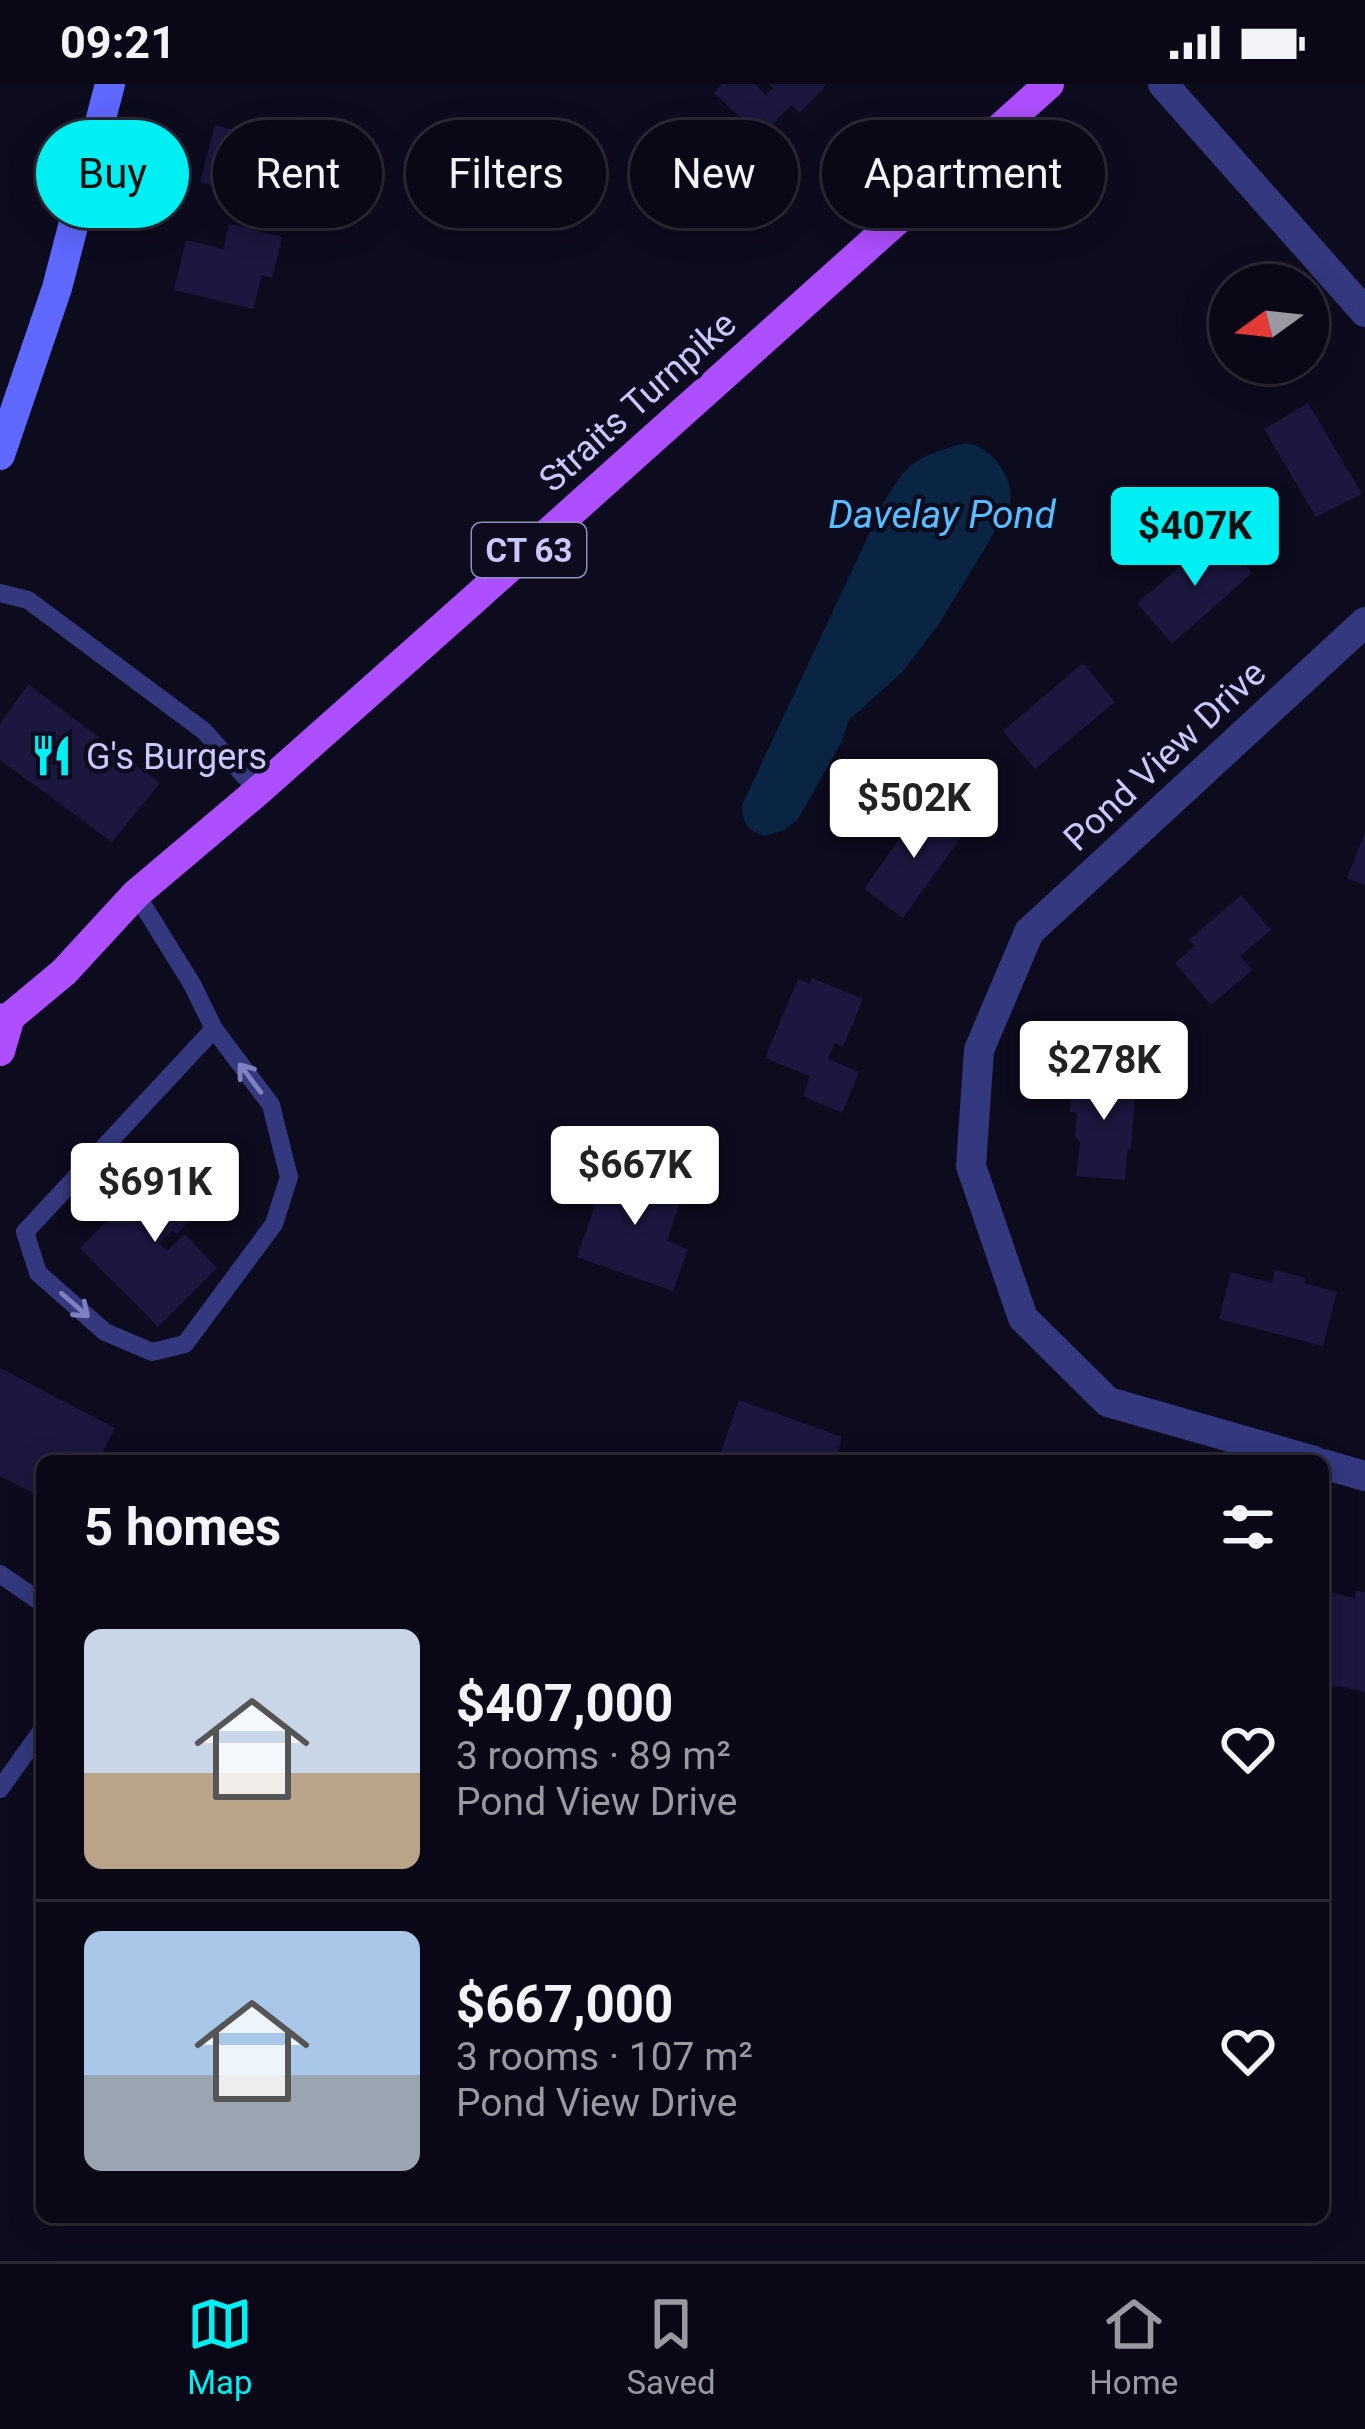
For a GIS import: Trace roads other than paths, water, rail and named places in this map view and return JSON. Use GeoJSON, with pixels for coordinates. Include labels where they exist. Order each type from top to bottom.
{"type":"FeatureCollection","features":[{"type":"Feature","properties":{"kind":"main road","name":"Straits Turnpike"},"geometry":{"type":"LineString","coordinates":[[0,1051],[5,1018],[64,972],[136,894],[258,791],[1049,84]]}},
{"type":"Feature","properties":{"kind":"street"},"geometry":{"type":"LineString","coordinates":[[0,455],[57,288],[110,84]]}},
{"type":"Feature","properties":{"kind":"street"},"geometry":{"type":"LineString","coordinates":[[1163,84],[1365,312]]}},
{"type":"Feature","properties":{"kind":"street","name":"Pond View Drive"},"geometry":{"type":"LineString","coordinates":[[1293,1455],[1108,1402],[1023,1318],[971,1166],[979,1050],[1029,932],[1365,622]]}},
{"type":"Feature","properties":{"kind":"street"},"geometry":{"type":"LineString","coordinates":[[1329,1466],[1365,1476]]}},
{"type":"Feature","properties":{"kind":"lane"},"geometry":{"type":"LineString","coordinates":[[0,593],[28,600],[204,731],[258,791]]}},
{"type":"Feature","properties":{"kind":"lane"},"geometry":{"type":"LineString","coordinates":[[136,894],[214,1029],[271,1105],[289,1177],[274,1224],[185,1344],[152,1352],[105,1332],[38,1273],[25,1232],[214,1029]]}},
{"type":"Feature","properties":{"kind":"lane"},"geometry":{"type":"LineString","coordinates":[[0,1574],[36,1599]]}},
{"type":"Feature","properties":{"kind":"lane"},"geometry":{"type":"LineString","coordinates":[[0,1789],[36,1738]]}},
{"type":"Feature","properties":{"kind":"water","name":"Davelay Pond"},"geometry":{"type":"Polygon","coordinates":[[[965,443],[985,451],[1001,467],[1010,488],[1008,510],[939,624],[902,672],[849,720],[798,819],[766,836],[755,832],[745,822],[742,805],[884,502],[916,462],[965,443]]]}},
{"type":"Feature","properties":{"kind":"place","name":"G's Burgers"},"geometry":{"type":"Point","coordinates":[52,756]}}]}
